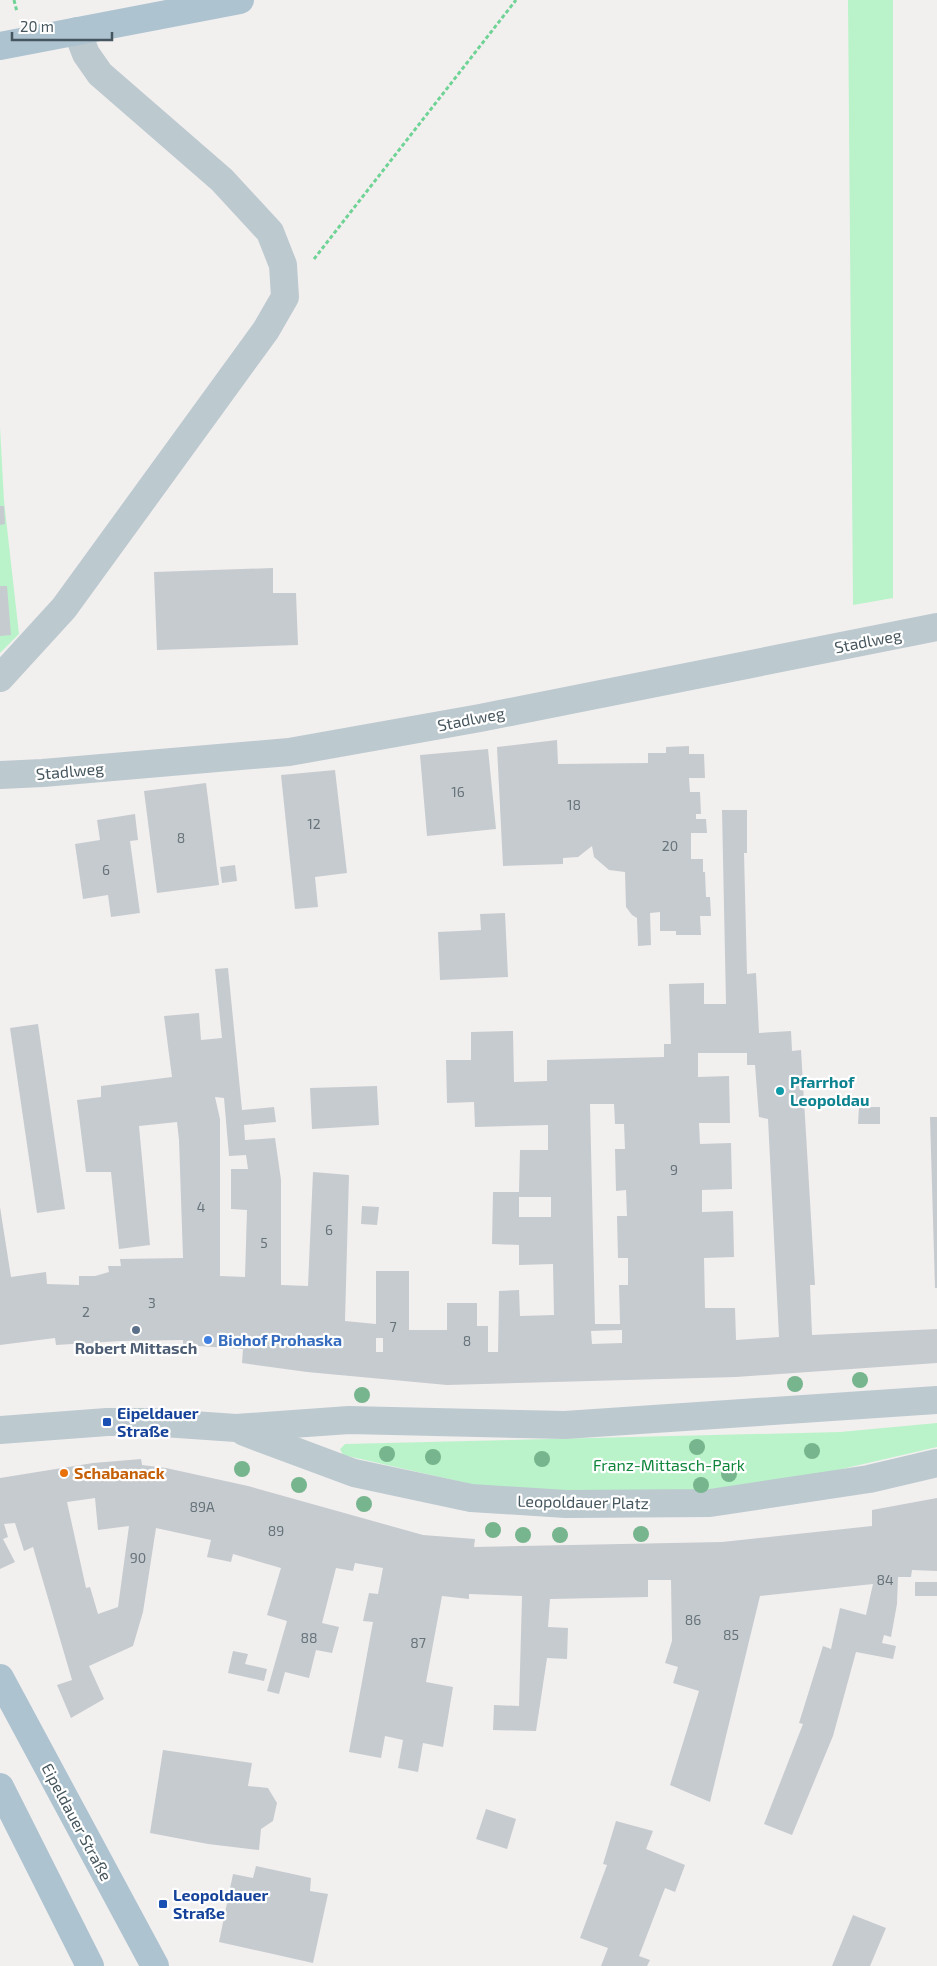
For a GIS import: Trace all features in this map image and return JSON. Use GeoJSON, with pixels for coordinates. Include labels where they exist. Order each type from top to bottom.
{"type":"FeatureCollection","features":[{"type":"Feature","properties":{"kind":"main road"},"geometry":{"type":"LineString","coordinates":[[0,46],[240,0]]}},
{"type":"Feature","properties":{"kind":"main road","name":"Eipeldauer Straße"},"geometry":{"type":"LineString","coordinates":[[0,1678],[155,1966]]}},
{"type":"Feature","properties":{"kind":"main road"},"geometry":{"type":"LineString","coordinates":[[0,1787],[90,1966]]}},
{"type":"Feature","properties":{"kind":"street"},"geometry":{"type":"LineString","coordinates":[[0,678],[64,608],[266,330],[284,297],[283,264],[270,232],[222,180],[100,74],[86,54],[77,31]]}},
{"type":"Feature","properties":{"kind":"street","name":"Stadlweg"},"geometry":{"type":"LineString","coordinates":[[0,775],[289,752],[480,718],[937,627]]}},
{"type":"Feature","properties":{"kind":"street","name":"Leopoldauer Platz"},"geometry":{"type":"LineString","coordinates":[[0,1430],[107,1422],[149,1422],[236,1428],[349,1420],[565,1425],[937,1400]]}},
{"type":"Feature","properties":{"kind":"street","name":"Leopoldauer Platz"},"geometry":{"type":"LineString","coordinates":[[236,1428],[354,1473],[471,1498],[566,1504],[710,1503],[869,1479],[937,1462]]}},
{"type":"Feature","properties":{"kind":"path"},"geometry":{"type":"LineString","coordinates":[[284,297],[516,0]]}},
{"type":"Feature","properties":{"kind":"green space"},"geometry":{"type":"Polygon","coordinates":[[[848,0],[893,0],[893,598],[853,605],[848,0]]]}},
{"type":"Feature","properties":{"kind":"green space"},"geometry":{"type":"Polygon","coordinates":[[[0,427],[4,501],[19,634],[0,653],[0,427]]]}},
{"type":"Feature","properties":{"kind":"green space","name":"Franz-Mittasch-Park"},"geometry":{"type":"Polygon","coordinates":[[[937,1423],[937,1447],[790,1481],[671,1494],[497,1490],[343,1455],[340,1449],[345,1444],[840,1432],[937,1423]]]}},
{"type":"Feature","properties":{"kind":"building"},"geometry":{"type":"Polygon","coordinates":[[[0,506],[4,506],[5,524],[0,525],[0,506]]]}},
{"type":"Feature","properties":{"kind":"building"},"geometry":{"type":"Polygon","coordinates":[[[273,568],[273,593],[296,593],[298,645],[157,650],[154,572],[273,568]]]}},
{"type":"Feature","properties":{"kind":"building"},"geometry":{"type":"Polygon","coordinates":[[[0,586],[7,586],[11,635],[0,636],[0,586]]]}},
{"type":"Feature","properties":{"kind":"building"},"geometry":{"type":"Polygon","coordinates":[[[557,740],[558,764],[648,763],[648,753],[666,753],[666,747],[689,746],[689,754],[704,754],[705,778],[689,778],[690,792],[700,792],[701,814],[696,814],[696,819],[706,819],[707,833],[691,833],[691,859],[703,859],[706,897],[710,897],[711,916],[700,916],[701,935],[676,935],[676,931],[660,931],[660,912],[650,913],[651,945],[638,946],[637,918],[626,907],[625,872],[609,870],[594,857],[592,846],[578,857],[563,858],[563,864],[503,866],[497,747],[557,740]]]}},
{"type":"Feature","properties":{"kind":"building"},"geometry":{"type":"Polygon","coordinates":[[[488,749],[496,829],[427,836],[420,755],[488,749]]]}},
{"type":"Feature","properties":{"kind":"building"},"geometry":{"type":"Polygon","coordinates":[[[335,770],[347,873],[315,877],[318,907],[295,909],[281,775],[335,770]]]}},
{"type":"Feature","properties":{"kind":"building"},"geometry":{"type":"Polygon","coordinates":[[[206,783],[219,885],[157,893],[144,791],[206,783]]]}},
{"type":"Feature","properties":{"kind":"building"},"geometry":{"type":"Polygon","coordinates":[[[722,810],[747,810],[747,853],[744,853],[747,974],[756,973],[759,1033],[791,1031],[792,1051],[801,1050],[815,1285],[810,1285],[812,1335],[937,1329],[937,1363],[736,1377],[447,1385],[307,1372],[242,1363],[243,1349],[183,1345],[183,1340],[56,1345],[55,1338],[0,1345],[0,1207],[11,1277],[46,1272],[47,1284],[79,1285],[79,1276],[95,1276],[109,1272],[108,1266],[121,1266],[120,1259],[183,1258],[177,1122],[139,1126],[150,1245],[119,1249],[111,1172],[86,1172],[77,1100],[101,1097],[101,1086],[172,1077],[164,1016],[199,1013],[201,1040],[222,1038],[215,969],[228,968],[242,1110],[274,1107],[276,1122],[244,1125],[245,1140],[275,1138],[281,1180],[281,1285],[308,1286],[313,1172],[349,1175],[345,1321],[376,1324],[376,1271],[409,1271],[409,1330],[447,1330],[447,1303],[477,1303],[477,1326],[488,1326],[488,1352],[498,1352],[499,1291],[519,1290],[520,1316],[554,1315],[553,1264],[519,1265],[519,1245],[492,1244],[493,1192],[519,1192],[520,1150],[548,1150],[548,1125],[475,1127],[474,1102],[447,1103],[446,1060],[471,1060],[471,1032],[513,1031],[514,1082],[547,1081],[547,1060],[664,1057],[664,1044],[671,1044],[669,984],[704,983],[704,1004],[726,1004],[722,810]],[[698,1053],[698,1077],[729,1076],[730,1123],[699,1123],[700,1144],[731,1143],[732,1189],[702,1190],[702,1212],[733,1211],[734,1257],[704,1258],[705,1308],[735,1308],[736,1340],[779,1337],[768,1119],[759,1117],[755,1065],[747,1065],[747,1053],[698,1053]],[[215,1097],[220,1119],[220,1276],[245,1277],[247,1210],[231,1209],[231,1169],[248,1169],[246,1155],[229,1156],[224,1098],[215,1097]],[[590,1104],[595,1324],[620,1324],[619,1285],[628,1285],[628,1258],[618,1258],[617,1216],[627,1216],[626,1190],[616,1191],[615,1149],[625,1149],[624,1124],[615,1124],[614,1104],[590,1104]],[[519,1197],[519,1217],[551,1217],[551,1197],[519,1197]],[[622,1330],[591,1331],[592,1344],[622,1343],[622,1330]],[[376,1338],[376,1352],[383,1352],[383,1338],[376,1338]]]}},
{"type":"Feature","properties":{"kind":"building"},"geometry":{"type":"Polygon","coordinates":[[[135,814],[138,840],[130,841],[140,913],[111,917],[108,895],[83,899],[75,844],[100,840],[97,820],[135,814]]]}},
{"type":"Feature","properties":{"kind":"building"},"geometry":{"type":"Polygon","coordinates":[[[235,865],[237,881],[222,883],[220,867],[235,865]]]}},
{"type":"Feature","properties":{"kind":"building"},"geometry":{"type":"Polygon","coordinates":[[[505,913],[508,977],[440,980],[438,932],[481,930],[480,914],[505,913]]]}},
{"type":"Feature","properties":{"kind":"building"},"geometry":{"type":"Polygon","coordinates":[[[38,1024],[65,1209],[37,1213],[10,1028],[38,1024]]]}},
{"type":"Feature","properties":{"kind":"building"},"geometry":{"type":"Polygon","coordinates":[[[377,1086],[379,1125],[312,1129],[310,1088],[377,1086]]]}},
{"type":"Feature","properties":{"kind":"building"},"geometry":{"type":"Polygon","coordinates":[[[859,1107],[880,1107],[880,1124],[858,1124],[859,1107]]]}},
{"type":"Feature","properties":{"kind":"building"},"geometry":{"type":"Polygon","coordinates":[[[930,1117],[937,1117],[937,1288],[935,1288],[930,1117]]]}},
{"type":"Feature","properties":{"kind":"building"},"geometry":{"type":"Polygon","coordinates":[[[362,1206],[379,1207],[377,1225],[361,1224],[362,1206]]]}},
{"type":"Feature","properties":{"kind":"building"},"geometry":{"type":"Polygon","coordinates":[[[141,1459],[142,1465],[166,1468],[248,1486],[423,1535],[475,1539],[474,1547],[722,1542],[872,1526],[872,1510],[937,1498],[937,1571],[912,1570],[911,1577],[898,1577],[897,1604],[891,1637],[884,1635],[882,1643],[896,1646],[893,1659],[856,1652],[833,1736],[792,1835],[764,1824],[803,1724],[799,1723],[823,1646],[831,1649],[840,1608],[866,1615],[873,1584],[760,1596],[710,1802],[670,1785],[699,1691],[673,1683],[678,1667],[665,1663],[672,1641],[671,1580],[648,1580],[648,1597],[550,1599],[548,1627],[568,1628],[567,1659],[547,1658],[536,1731],[493,1730],[494,1705],[519,1706],[522,1596],[469,1594],[469,1599],[442,1596],[426,1682],[453,1687],[443,1747],[423,1743],[418,1772],[398,1768],[403,1740],[385,1736],[381,1758],[349,1752],[373,1622],[363,1621],[369,1593],[378,1594],[383,1568],[355,1563],[353,1571],[336,1568],[322,1623],[339,1627],[332,1653],[316,1650],[309,1678],[285,1672],[279,1694],[267,1691],[287,1621],[267,1615],[281,1568],[233,1554],[231,1562],[207,1557],[211,1540],[156,1528],[143,1612],[133,1646],[89,1666],[104,1699],[71,1718],[57,1685],[72,1680],[33,1547],[24,1551],[15,1523],[4,1524],[8,1537],[3,1539],[15,1562],[0,1569],[0,1478],[93,1463],[141,1459]],[[95,1498],[67,1502],[86,1588],[90,1587],[98,1614],[118,1607],[129,1526],[98,1530],[95,1498]]]}},
{"type":"Feature","properties":{"kind":"building"},"geometry":{"type":"Polygon","coordinates":[[[915,1582],[937,1582],[937,1596],[915,1596],[915,1582]]]}},
{"type":"Feature","properties":{"kind":"building"},"geometry":{"type":"Polygon","coordinates":[[[233,1651],[248,1654],[245,1664],[267,1669],[264,1681],[228,1673],[233,1651]]]}},
{"type":"Feature","properties":{"kind":"building"},"geometry":{"type":"Polygon","coordinates":[[[163,1750],[252,1763],[248,1786],[268,1788],[277,1803],[273,1821],[261,1829],[259,1850],[208,1844],[150,1833],[163,1750]]]}},
{"type":"Feature","properties":{"kind":"building"},"geometry":{"type":"Polygon","coordinates":[[[486,1809],[516,1819],[507,1849],[476,1839],[486,1809]]]}},
{"type":"Feature","properties":{"kind":"building"},"geometry":{"type":"Polygon","coordinates":[[[616,1821],[653,1831],[646,1849],[685,1865],[675,1892],[665,1888],[639,1956],[650,1960],[647,1966],[601,1966],[608,1948],[580,1938],[607,1865],[603,1864],[616,1821]]]}},
{"type":"Feature","properties":{"kind":"building"},"geometry":{"type":"Polygon","coordinates":[[[256,1866],[311,1878],[310,1891],[328,1894],[313,1963],[219,1942],[233,1874],[253,1878],[256,1866]]]}},
{"type":"Feature","properties":{"kind":"building"},"geometry":{"type":"Polygon","coordinates":[[[853,1915],[886,1928],[870,1966],[832,1966],[853,1915]]]}},
{"type":"Feature","properties":{"kind":"place","name":"Pfarrhof Leopoldau"},"geometry":{"type":"Point","coordinates":[780,1091]}},
{"type":"Feature","properties":{"kind":"place","name":"Robert Mittasch"},"geometry":{"type":"Point","coordinates":[136,1330]}},
{"type":"Feature","properties":{"kind":"place","name":"Biohof Prohaska"},"geometry":{"type":"Point","coordinates":[208,1340]}},
{"type":"Feature","properties":{"kind":"place","name":"Eipeldauer Straße"},"geometry":{"type":"Point","coordinates":[107,1422]}},
{"type":"Feature","properties":{"kind":"place","name":"Schabanack"},"geometry":{"type":"Point","coordinates":[64,1473]}},
{"type":"Feature","properties":{"kind":"place","name":"Leopoldauer Straße"},"geometry":{"type":"Point","coordinates":[163,1904]}}]}
